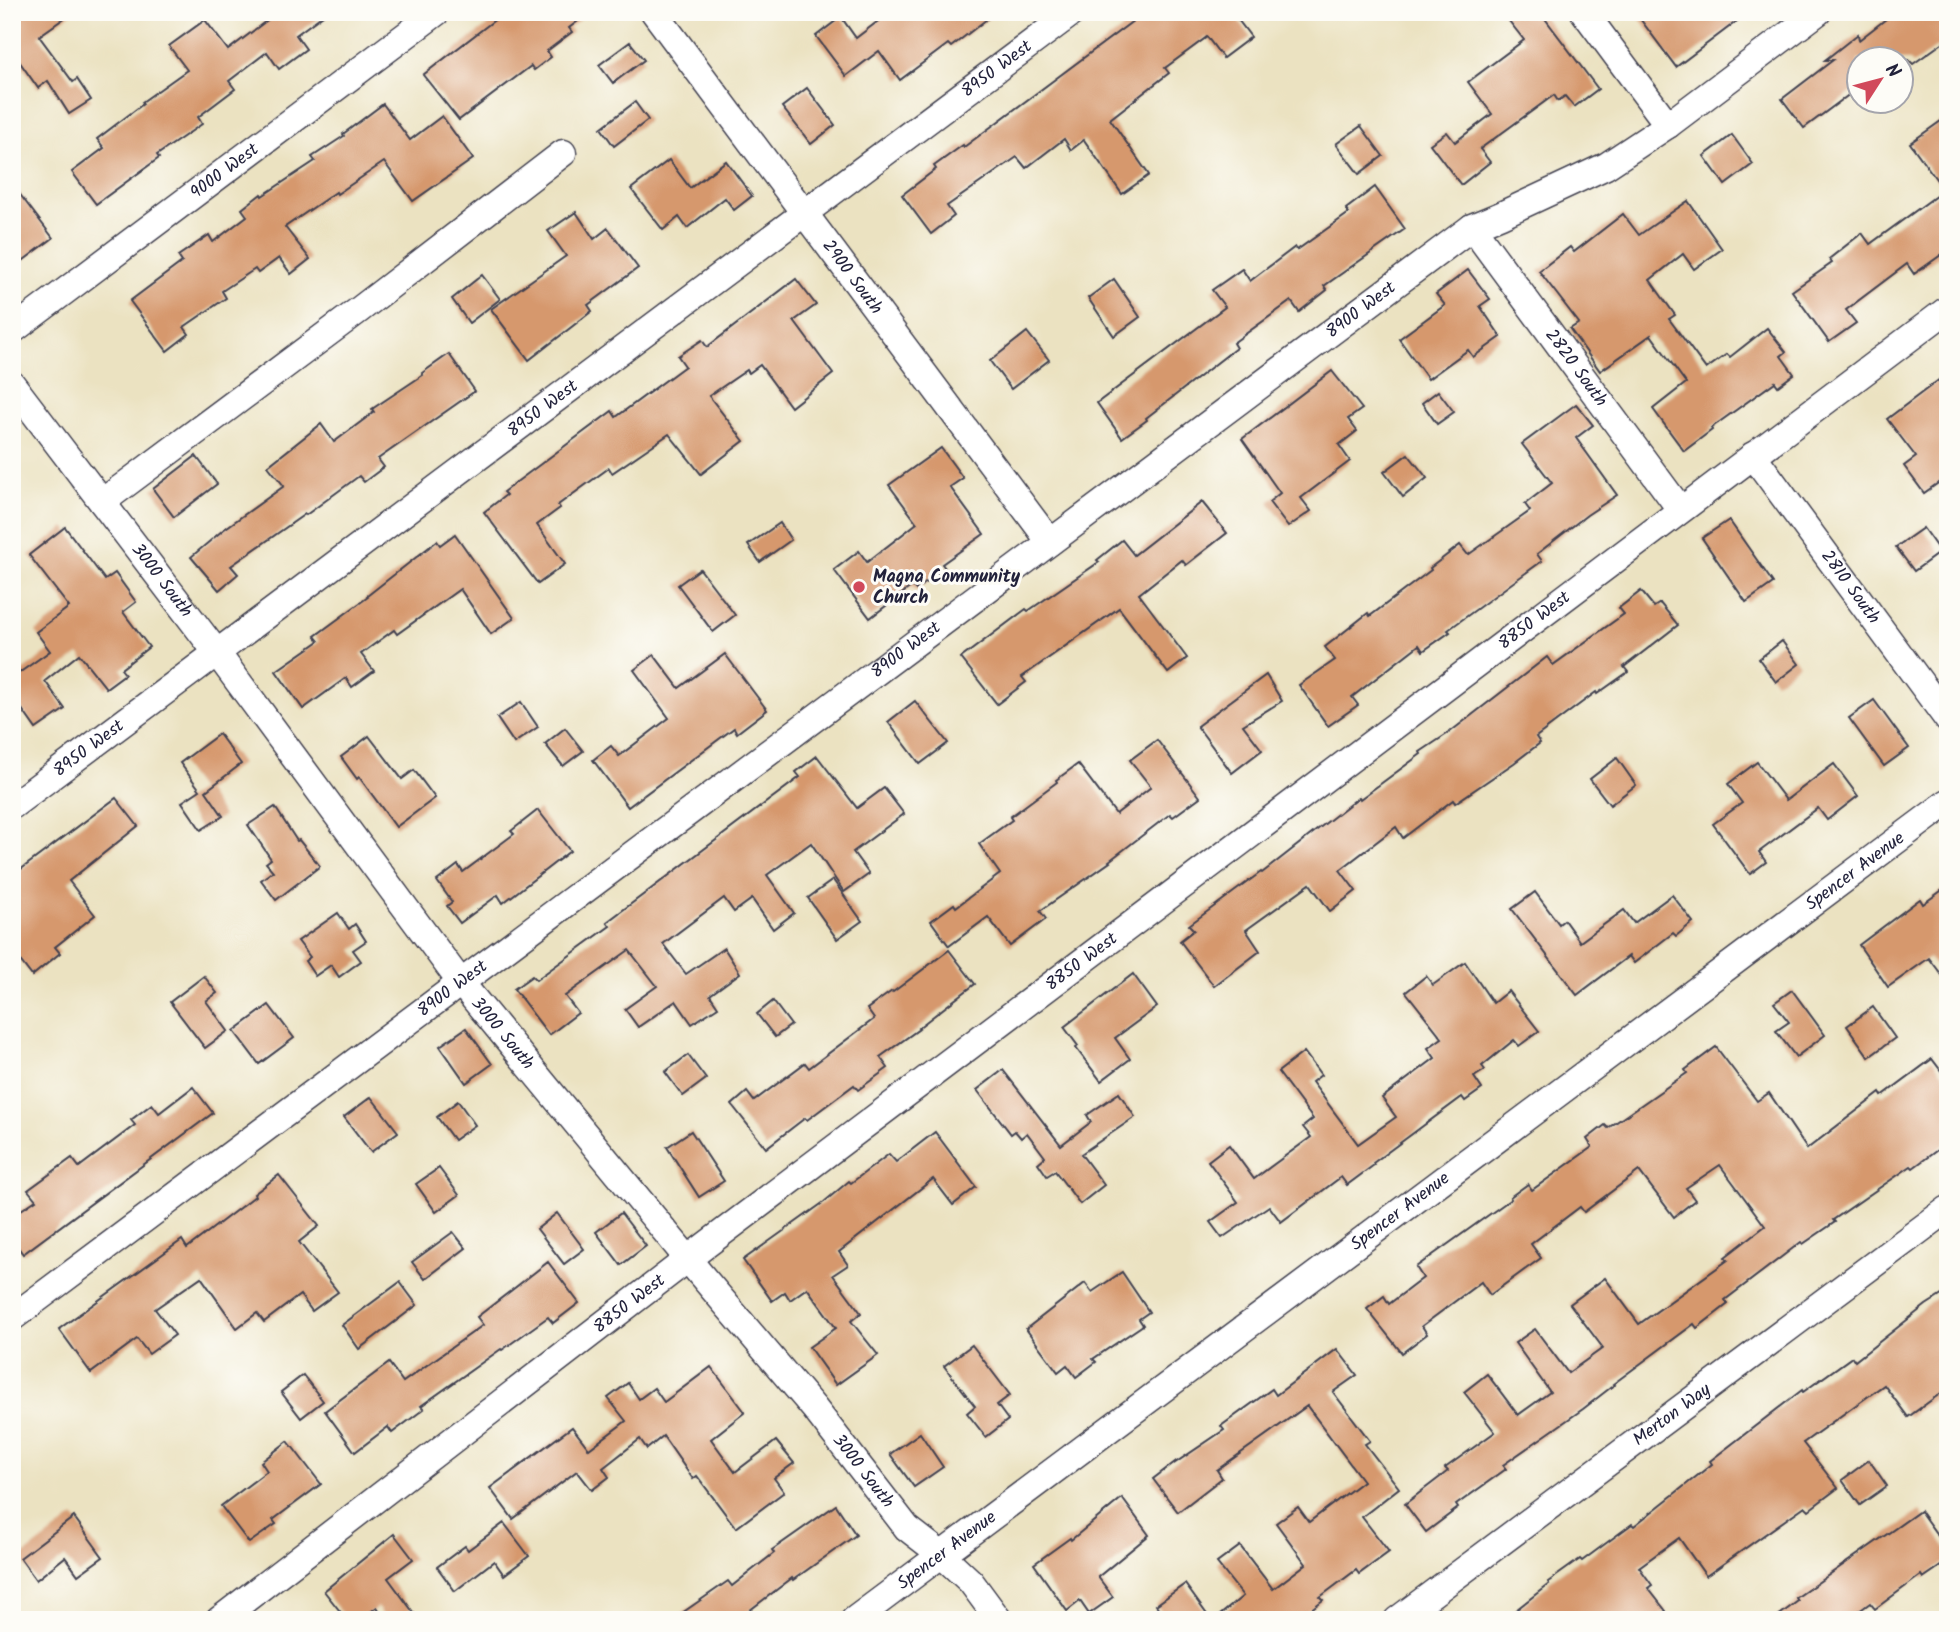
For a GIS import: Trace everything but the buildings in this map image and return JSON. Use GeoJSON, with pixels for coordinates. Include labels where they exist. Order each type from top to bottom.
{"type":"FeatureCollection","features":[{"type":"Feature","properties":{"kind":"street","name":"9000 West"},"geometry":{"type":"LineString","coordinates":[[12,331],[438,12]]}},
{"type":"Feature","properties":{"kind":"street","name":"2900 South"},"geometry":{"type":"LineString","coordinates":[[654,12],[1050,542]]}},
{"type":"Feature","properties":{"kind":"street","name":"8950 West"},"geometry":{"type":"LineString","coordinates":[[12,806],[1073,12]]}},
{"type":"Feature","properties":{"kind":"street"},"geometry":{"type":"LineString","coordinates":[[1584,12],[1668,125]]}},
{"type":"Feature","properties":{"kind":"street","name":"8900 West"},"geometry":{"type":"LineString","coordinates":[[12,1318],[1472,227],[1606,166],[1668,125],[1818,12]]}},
{"type":"Feature","properties":{"kind":"street"},"geometry":{"type":"LineString","coordinates":[[102,502],[563,153]]}},
{"type":"Feature","properties":{"kind":"street","name":"2820 South"},"geometry":{"type":"LineString","coordinates":[[1472,227],[1680,509]]}},
{"type":"Feature","properties":{"kind":"street","name":"8850 West"},"geometry":{"type":"LineString","coordinates":[[219,1620],[687,1259],[1948,309]]}},
{"type":"Feature","properties":{"kind":"street","name":"3000 South"},"geometry":{"type":"LineString","coordinates":[[12,384],[217,653],[461,983],[687,1259],[814,1408],[906,1528],[971,1581],[999,1620]]}},
{"type":"Feature","properties":{"kind":"street","name":"2810 South"},"geometry":{"type":"LineString","coordinates":[[1753,455],[1948,720]]}},
{"type":"Feature","properties":{"kind":"street","name":"Spencer Avenue"},"geometry":{"type":"LineString","coordinates":[[854,1620],[1948,802]]}},
{"type":"Feature","properties":{"kind":"street","name":"Merton Way"},"geometry":{"type":"LineString","coordinates":[[1397,1620],[1948,1209]]}},
{"type":"Feature","properties":{"kind":"place","name":"Magna Community Church"},"geometry":{"type":"Point","coordinates":[859,587]}}]}
